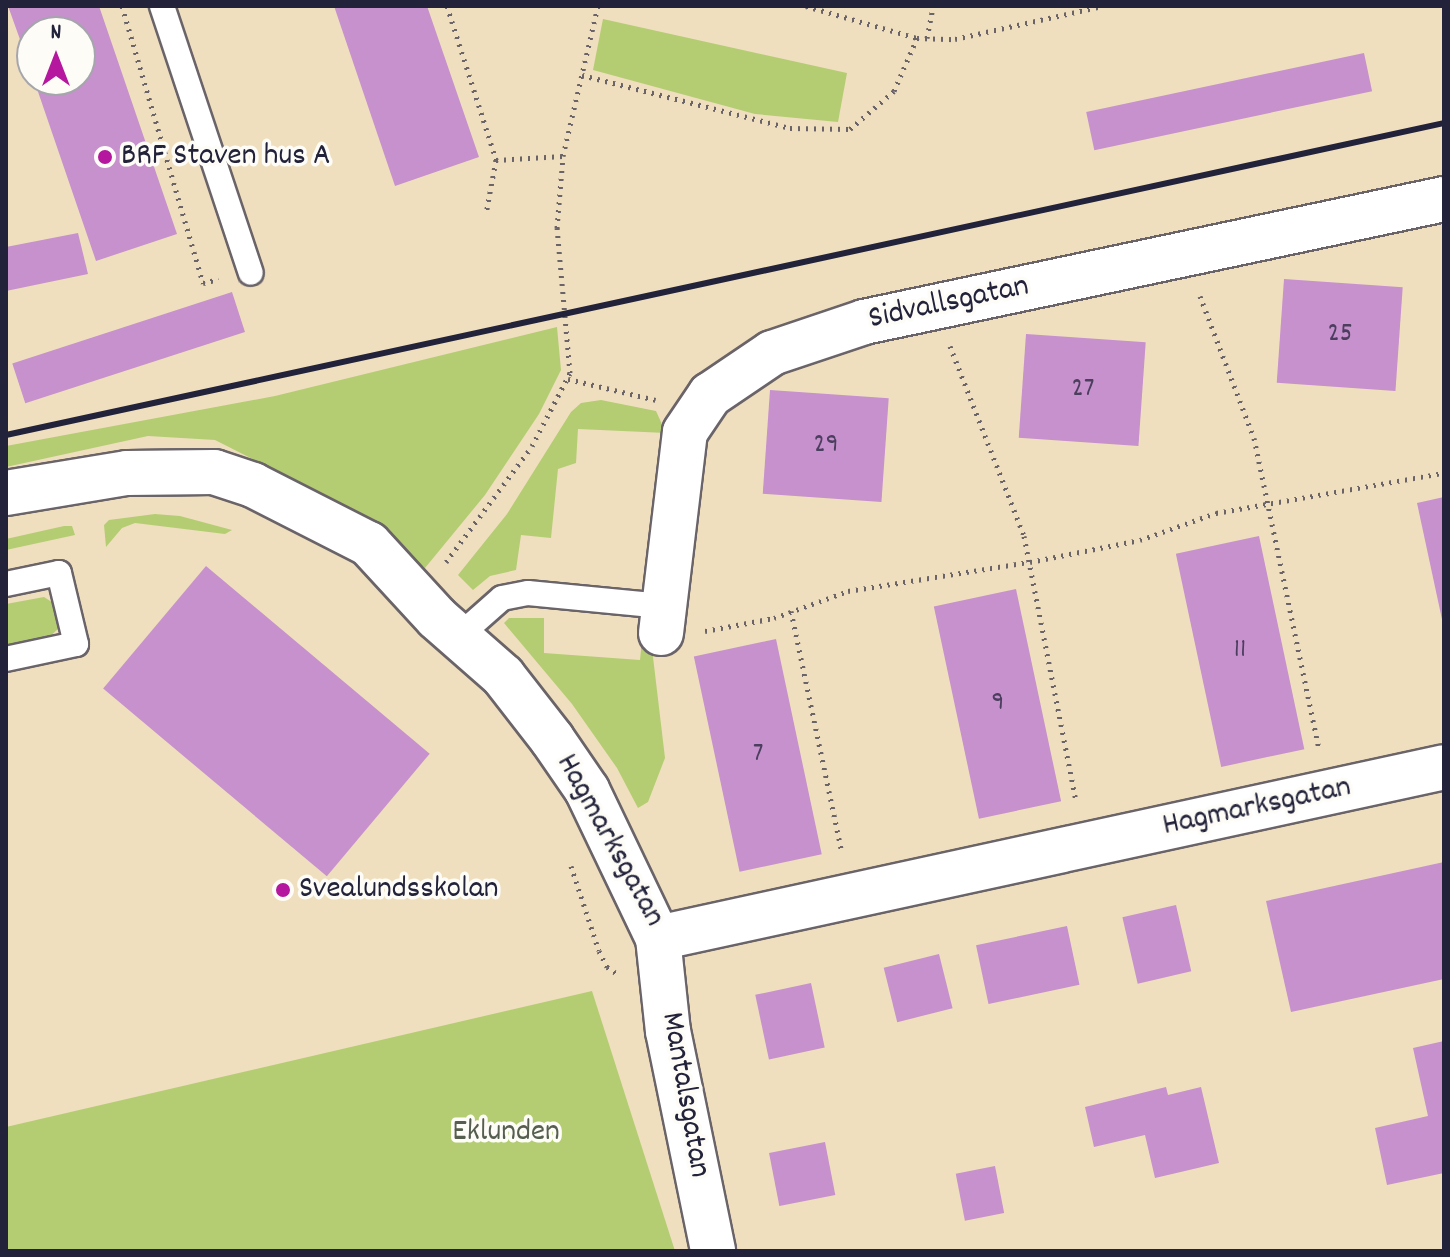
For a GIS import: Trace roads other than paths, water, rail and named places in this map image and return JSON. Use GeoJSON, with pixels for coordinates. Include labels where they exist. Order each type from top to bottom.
{"type":"FeatureCollection","features":[{"type":"Feature","properties":{"kind":"street","name":"Sidvallsgatan"},"geometry":{"type":"LineString","coordinates":[[662,619],[674,493],[685,432],[697,410],[742,373],[802,340],[935,307],[1444,199]]}},
{"type":"Feature","properties":{"kind":"street","name":"Hagmarksgatan"},"geometry":{"type":"LineString","coordinates":[[6,493],[127,473],[214,472],[253,485],[369,544],[416,594],[503,676],[578,777],[661,952],[851,896],[1444,767]]}},
{"type":"Feature","properties":{"kind":"street","name":"Mantalsgatan"},"geometry":{"type":"LineString","coordinates":[[661,952],[668,1031],[713,1251]]}},
{"type":"Feature","properties":{"kind":"lane"},"geometry":{"type":"LineString","coordinates":[[162,6],[251,273]]}},
{"type":"Feature","properties":{"kind":"lane"},"geometry":{"type":"LineString","coordinates":[[6,584],[59,573],[76,644],[6,659]]}},
{"type":"Feature","properties":{"kind":"lane"},"geometry":{"type":"LineString","coordinates":[[459,636],[502,598],[528,593],[662,619]]}},
{"type":"Feature","properties":{"kind":"railway"},"geometry":{"type":"LineString","coordinates":[[6,435],[1444,123]]}},
{"type":"Feature","properties":{"kind":"place","name":"BRF Staven hus A"},"geometry":{"type":"Point","coordinates":[105,157]}},
{"type":"Feature","properties":{"kind":"place","name":"Svealundsskolan"},"geometry":{"type":"Point","coordinates":[283,890]}},
{"type":"Feature","properties":{"kind":"park label","name":"Eklunden"},"geometry":{"type":"Point","coordinates":[506,1133]}}]}
